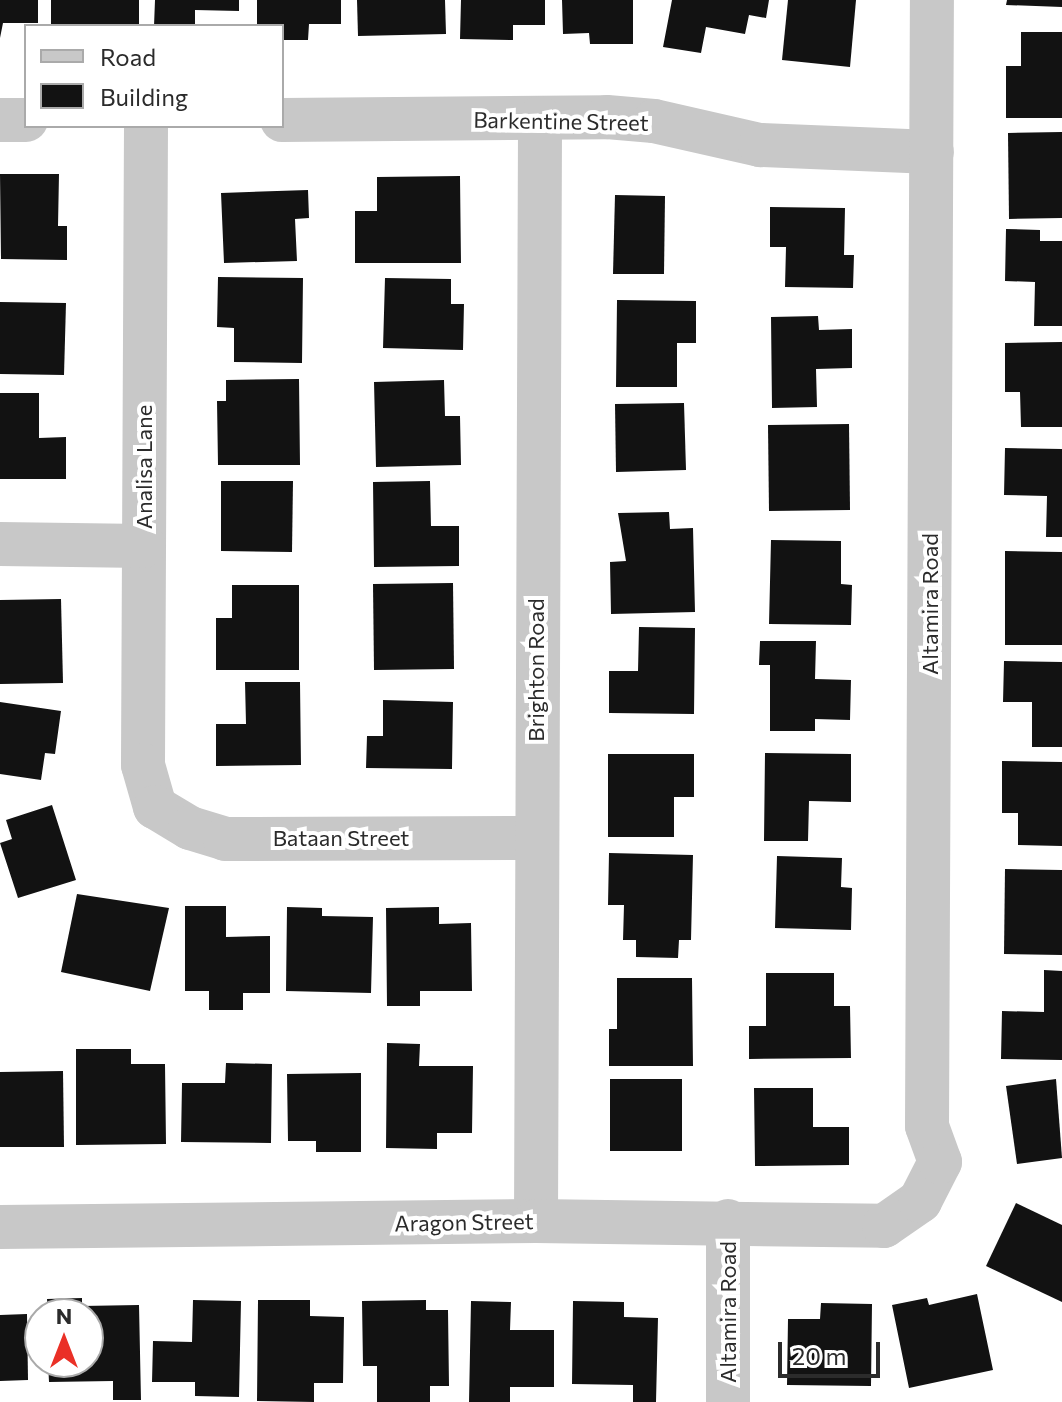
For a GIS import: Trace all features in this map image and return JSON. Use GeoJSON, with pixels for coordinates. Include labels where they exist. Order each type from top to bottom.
{"type":"FeatureCollection","features":[{"type":"Feature","properties":{"kind":"street","name":"Altamira Road"},"geometry":{"type":"LineString","coordinates":[[920,1201],[940,1162],[927,1126],[932,0]]}},
{"type":"Feature","properties":{"kind":"street","name":"Barkentine Street"},"geometry":{"type":"LineString","coordinates":[[284,120],[540,118],[654,121],[760,145],[837,152],[932,152]]}},
{"type":"Feature","properties":{"kind":"street","name":"Brighton Road"},"geometry":{"type":"LineString","coordinates":[[536,1221],[540,118]]}},
{"type":"Feature","properties":{"kind":"street"},"geometry":{"type":"LineString","coordinates":[[0,120],[24,120]]}},
{"type":"Feature","properties":{"kind":"street","name":"Analisa Lane"},"geometry":{"type":"LineString","coordinates":[[146,128],[143,765],[155,807]]}},
{"type":"Feature","properties":{"kind":"street"},"geometry":{"type":"LineString","coordinates":[[0,544],[144,546]]}},
{"type":"Feature","properties":{"kind":"street","name":"Bataan Street"},"geometry":{"type":"LineString","coordinates":[[155,807],[190,828],[225,839],[535,838]]}},
{"type":"Feature","properties":{"kind":"street","name":"Aragon Street"},"geometry":{"type":"LineString","coordinates":[[0,1227],[536,1221],[728,1221],[884,1226],[920,1201]]}},
{"type":"Feature","properties":{"kind":"street","name":"Altamira Road"},"geometry":{"type":"LineString","coordinates":[[728,1221],[728,1402]]}},
{"type":"Feature","properties":{"kind":"building"},"geometry":{"type":"Polygon","coordinates":[[[0,0],[38,0],[38,23],[3,23],[0,38],[0,0]]]}},
{"type":"Feature","properties":{"kind":"building"},"geometry":{"type":"Polygon","coordinates":[[[51,0],[139,0],[139,24],[51,24],[51,0]]]}},
{"type":"Feature","properties":{"kind":"building"},"geometry":{"type":"Polygon","coordinates":[[[155,0],[239,0],[239,11],[195,10],[195,24],[154,24],[155,0]]]}},
{"type":"Feature","properties":{"kind":"building"},"geometry":{"type":"Polygon","coordinates":[[[257,0],[341,0],[341,24],[309,24],[308,40],[284,40],[284,24],[257,24],[257,0]]]}},
{"type":"Feature","properties":{"kind":"building"},"geometry":{"type":"Polygon","coordinates":[[[357,0],[445,0],[446,34],[358,36],[357,0]]]}},
{"type":"Feature","properties":{"kind":"building"},"geometry":{"type":"Polygon","coordinates":[[[461,0],[545,0],[545,25],[513,25],[513,40],[460,39],[461,0]]]}},
{"type":"Feature","properties":{"kind":"building"},"geometry":{"type":"Polygon","coordinates":[[[562,0],[633,0],[633,44],[590,44],[589,33],[563,34],[562,0]]]}},
{"type":"Feature","properties":{"kind":"building"},"geometry":{"type":"Polygon","coordinates":[[[672,0],[769,0],[766,18],[749,15],[745,34],[706,27],[701,53],[663,47],[672,0]]]}},
{"type":"Feature","properties":{"kind":"building"},"geometry":{"type":"Polygon","coordinates":[[[788,0],[856,0],[850,67],[782,60],[788,0]]]}},
{"type":"Feature","properties":{"kind":"building"},"geometry":{"type":"Polygon","coordinates":[[[1007,0],[1062,0],[1062,7],[1006,5],[1007,0]]]}},
{"type":"Feature","properties":{"kind":"building"},"geometry":{"type":"Polygon","coordinates":[[[1021,32],[1062,32],[1062,118],[1006,118],[1006,66],[1021,66],[1021,32]]]}},
{"type":"Feature","properties":{"kind":"building"},"geometry":{"type":"Polygon","coordinates":[[[1062,132],[1062,218],[1009,219],[1008,133],[1062,132]]]}},
{"type":"Feature","properties":{"kind":"building"},"geometry":{"type":"Polygon","coordinates":[[[0,174],[59,174],[58,226],[67,226],[67,260],[1,259],[0,174]]]}},
{"type":"Feature","properties":{"kind":"building"},"geometry":{"type":"Polygon","coordinates":[[[460,176],[461,263],[355,263],[355,211],[377,211],[377,177],[460,176]]]}},
{"type":"Feature","properties":{"kind":"building"},"geometry":{"type":"Polygon","coordinates":[[[308,190],[309,218],[295,219],[297,261],[224,263],[221,193],[308,190]]]}},
{"type":"Feature","properties":{"kind":"building"},"geometry":{"type":"Polygon","coordinates":[[[615,195],[665,196],[664,274],[613,274],[615,195]]]}},
{"type":"Feature","properties":{"kind":"building"},"geometry":{"type":"Polygon","coordinates":[[[770,207],[845,208],[844,255],[854,255],[853,288],[785,287],[786,247],[770,247],[770,207]]]}},
{"type":"Feature","properties":{"kind":"building"},"geometry":{"type":"Polygon","coordinates":[[[1006,229],[1040,230],[1040,241],[1062,241],[1062,326],[1034,326],[1035,282],[1005,281],[1006,229]]]}},
{"type":"Feature","properties":{"kind":"building"},"geometry":{"type":"Polygon","coordinates":[[[218,277],[303,278],[302,363],[234,362],[234,328],[217,327],[218,277]]]}},
{"type":"Feature","properties":{"kind":"building"},"geometry":{"type":"Polygon","coordinates":[[[385,278],[451,279],[451,304],[464,304],[463,350],[383,348],[385,278]]]}},
{"type":"Feature","properties":{"kind":"building"},"geometry":{"type":"Polygon","coordinates":[[[617,300],[696,301],[696,343],[677,343],[677,387],[616,387],[617,300]]]}},
{"type":"Feature","properties":{"kind":"building"},"geometry":{"type":"Polygon","coordinates":[[[0,302],[66,303],[64,375],[0,374],[0,302]]]}},
{"type":"Feature","properties":{"kind":"building"},"geometry":{"type":"Polygon","coordinates":[[[818,316],[819,330],[852,329],[852,368],[816,369],[817,407],[772,408],[771,317],[818,316]]]}},
{"type":"Feature","properties":{"kind":"building"},"geometry":{"type":"Polygon","coordinates":[[[1062,342],[1062,427],[1021,427],[1020,392],[1005,392],[1005,343],[1062,342]]]}},
{"type":"Feature","properties":{"kind":"building"},"geometry":{"type":"Polygon","coordinates":[[[299,379],[300,465],[218,465],[217,401],[226,401],[226,380],[299,379]]]}},
{"type":"Feature","properties":{"kind":"building"},"geometry":{"type":"Polygon","coordinates":[[[444,380],[445,416],[460,416],[461,465],[376,467],[374,382],[444,380]]]}},
{"type":"Feature","properties":{"kind":"building"},"geometry":{"type":"Polygon","coordinates":[[[0,393],[39,393],[39,438],[66,437],[66,479],[0,479],[0,393]]]}},
{"type":"Feature","properties":{"kind":"building"},"geometry":{"type":"Polygon","coordinates":[[[684,403],[686,470],[616,472],[615,404],[684,403]]]}},
{"type":"Feature","properties":{"kind":"building"},"geometry":{"type":"Polygon","coordinates":[[[849,424],[850,510],[769,511],[768,425],[849,424]]]}},
{"type":"Feature","properties":{"kind":"building"},"geometry":{"type":"Polygon","coordinates":[[[1005,448],[1062,449],[1062,537],[1046,537],[1047,496],[1004,495],[1005,448]]]}},
{"type":"Feature","properties":{"kind":"building"},"geometry":{"type":"Polygon","coordinates":[[[221,481],[293,481],[292,552],[221,551],[221,481]]]}},
{"type":"Feature","properties":{"kind":"building"},"geometry":{"type":"Polygon","coordinates":[[[430,481],[431,526],[459,526],[459,566],[374,567],[373,482],[430,481]]]}},
{"type":"Feature","properties":{"kind":"building"},"geometry":{"type":"Polygon","coordinates":[[[669,512],[670,529],[693,528],[695,612],[611,614],[610,562],[626,561],[618,513],[669,512]]]}},
{"type":"Feature","properties":{"kind":"building"},"geometry":{"type":"Polygon","coordinates":[[[771,540],[841,541],[841,584],[852,585],[851,625],[769,624],[771,540]]]}},
{"type":"Feature","properties":{"kind":"building"},"geometry":{"type":"Polygon","coordinates":[[[1005,551],[1062,552],[1062,645],[1005,645],[1005,551]]]}},
{"type":"Feature","properties":{"kind":"building"},"geometry":{"type":"Polygon","coordinates":[[[453,583],[454,669],[374,670],[373,584],[453,583]]]}},
{"type":"Feature","properties":{"kind":"building"},"geometry":{"type":"Polygon","coordinates":[[[232,585],[299,585],[299,670],[216,670],[216,618],[232,618],[232,585]]]}},
{"type":"Feature","properties":{"kind":"building"},"geometry":{"type":"Polygon","coordinates":[[[61,599],[63,683],[0,684],[0,600],[61,599]]]}},
{"type":"Feature","properties":{"kind":"building"},"geometry":{"type":"Polygon","coordinates":[[[639,627],[695,628],[694,714],[609,713],[609,671],[638,671],[639,627]]]}},
{"type":"Feature","properties":{"kind":"building"},"geometry":{"type":"Polygon","coordinates":[[[760,641],[816,641],[815,679],[851,680],[850,720],[815,719],[815,731],[770,731],[770,665],[759,665],[760,641]]]}},
{"type":"Feature","properties":{"kind":"building"},"geometry":{"type":"Polygon","coordinates":[[[1004,661],[1062,662],[1062,747],[1032,747],[1032,702],[1003,702],[1004,661]]]}},
{"type":"Feature","properties":{"kind":"building"},"geometry":{"type":"Polygon","coordinates":[[[245,682],[300,682],[301,765],[216,766],[216,724],[246,724],[245,682]]]}},
{"type":"Feature","properties":{"kind":"building"},"geometry":{"type":"Polygon","coordinates":[[[383,700],[453,702],[452,769],[366,768],[367,736],[383,736],[383,700]]]}},
{"type":"Feature","properties":{"kind":"building"},"geometry":{"type":"Polygon","coordinates":[[[0,702],[61,711],[55,754],[45,753],[41,780],[0,774],[0,702]]]}},
{"type":"Feature","properties":{"kind":"building"},"geometry":{"type":"Polygon","coordinates":[[[765,753],[851,754],[851,802],[809,801],[808,841],[764,841],[765,753]]]}},
{"type":"Feature","properties":{"kind":"building"},"geometry":{"type":"Polygon","coordinates":[[[608,754],[694,754],[694,797],[674,797],[674,837],[608,837],[608,754]]]}},
{"type":"Feature","properties":{"kind":"building"},"geometry":{"type":"Polygon","coordinates":[[[1002,761],[1062,762],[1062,846],[1018,845],[1018,813],[1002,813],[1002,761]]]}},
{"type":"Feature","properties":{"kind":"building"},"geometry":{"type":"Polygon","coordinates":[[[52,805],[76,880],[18,898],[0,843],[12,839],[6,820],[52,805]]]}},
{"type":"Feature","properties":{"kind":"building"},"geometry":{"type":"Polygon","coordinates":[[[609,853],[693,855],[691,940],[679,940],[678,958],[636,957],[636,940],[623,940],[624,905],[608,905],[609,853]]]}},
{"type":"Feature","properties":{"kind":"building"},"geometry":{"type":"Polygon","coordinates":[[[777,856],[842,858],[841,887],[852,888],[851,930],[775,928],[777,856]]]}},
{"type":"Feature","properties":{"kind":"building"},"geometry":{"type":"Polygon","coordinates":[[[1005,869],[1062,870],[1062,955],[1004,954],[1005,869]]]}},
{"type":"Feature","properties":{"kind":"building"},"geometry":{"type":"Polygon","coordinates":[[[77,894],[169,908],[150,991],[61,972],[77,894]]]}},
{"type":"Feature","properties":{"kind":"building"},"geometry":{"type":"Polygon","coordinates":[[[185,906],[226,906],[226,937],[270,936],[270,993],[243,993],[243,1010],[209,1010],[209,991],[185,991],[185,906]]]}},
{"type":"Feature","properties":{"kind":"building"},"geometry":{"type":"Polygon","coordinates":[[[287,907],[322,908],[322,916],[373,917],[371,993],[286,991],[287,907]]]}},
{"type":"Feature","properties":{"kind":"building"},"geometry":{"type":"Polygon","coordinates":[[[439,907],[439,924],[471,923],[472,991],[420,991],[420,1006],[387,1006],[386,908],[439,907]]]}},
{"type":"Feature","properties":{"kind":"building"},"geometry":{"type":"Polygon","coordinates":[[[1044,970],[1062,971],[1062,1060],[1001,1059],[1002,1011],[1044,1012],[1044,970]]]}},
{"type":"Feature","properties":{"kind":"building"},"geometry":{"type":"Polygon","coordinates":[[[766,973],[834,973],[834,1006],[850,1006],[851,1058],[749,1059],[749,1026],[766,1026],[766,973]]]}},
{"type":"Feature","properties":{"kind":"building"},"geometry":{"type":"Polygon","coordinates":[[[617,978],[692,978],[693,1066],[609,1066],[609,1029],[617,1029],[617,978]]]}},
{"type":"Feature","properties":{"kind":"building"},"geometry":{"type":"Polygon","coordinates":[[[387,1043],[420,1044],[419,1066],[473,1066],[472,1133],[437,1133],[437,1149],[386,1148],[387,1043]]]}},
{"type":"Feature","properties":{"kind":"building"},"geometry":{"type":"Polygon","coordinates":[[[76,1049],[131,1049],[131,1064],[165,1064],[166,1144],[76,1145],[76,1049]]]}},
{"type":"Feature","properties":{"kind":"building"},"geometry":{"type":"Polygon","coordinates":[[[226,1063],[272,1064],[271,1143],[181,1142],[182,1083],[225,1083],[226,1063]]]}},
{"type":"Feature","properties":{"kind":"building"},"geometry":{"type":"Polygon","coordinates":[[[63,1071],[64,1147],[0,1147],[0,1072],[63,1071]]]}},
{"type":"Feature","properties":{"kind":"building"},"geometry":{"type":"Polygon","coordinates":[[[361,1073],[361,1152],[316,1152],[316,1141],[288,1141],[287,1074],[361,1073]]]}},
{"type":"Feature","properties":{"kind":"building"},"geometry":{"type":"Polygon","coordinates":[[[610,1079],[682,1079],[682,1151],[610,1151],[610,1079]]]}},
{"type":"Feature","properties":{"kind":"building"},"geometry":{"type":"Polygon","coordinates":[[[1056,1079],[1062,1158],[1017,1164],[1006,1086],[1056,1079]]]}},
{"type":"Feature","properties":{"kind":"building"},"geometry":{"type":"Polygon","coordinates":[[[754,1088],[813,1088],[813,1127],[849,1127],[849,1165],[755,1166],[754,1088]]]}},
{"type":"Feature","properties":{"kind":"building"},"geometry":{"type":"Polygon","coordinates":[[[1016,1203],[1062,1225],[1062,1302],[986,1266],[1016,1203]]]}},
{"type":"Feature","properties":{"kind":"building"},"geometry":{"type":"Polygon","coordinates":[[[977,1294],[993,1370],[909,1388],[892,1305],[927,1298],[929,1305],[977,1294]]]}},
{"type":"Feature","properties":{"kind":"building"},"geometry":{"type":"Polygon","coordinates":[[[193,1300],[241,1301],[239,1397],[195,1396],[195,1382],[152,1382],[153,1341],[192,1342],[193,1300]]]}},
{"type":"Feature","properties":{"kind":"building"},"geometry":{"type":"Polygon","coordinates":[[[258,1300],[310,1300],[310,1316],[344,1317],[343,1383],[314,1383],[314,1402],[257,1401],[258,1300]]]}},
{"type":"Feature","properties":{"kind":"building"},"geometry":{"type":"Polygon","coordinates":[[[426,1300],[426,1310],[448,1310],[449,1386],[430,1386],[430,1402],[377,1402],[377,1366],[363,1366],[362,1301],[426,1300]]]}},
{"type":"Feature","properties":{"kind":"building"},"geometry":{"type":"Polygon","coordinates":[[[471,1301],[511,1302],[510,1330],[554,1330],[554,1387],[510,1387],[510,1402],[469,1402],[471,1301]]]}},
{"type":"Feature","properties":{"kind":"building"},"geometry":{"type":"Polygon","coordinates":[[[573,1301],[624,1302],[624,1317],[658,1318],[656,1402],[633,1402],[633,1385],[572,1384],[573,1301]]]}},
{"type":"Feature","properties":{"kind":"building"},"geometry":{"type":"Polygon","coordinates":[[[821,1303],[872,1304],[871,1386],[787,1385],[788,1319],[820,1319],[821,1303]]]}},
{"type":"Feature","properties":{"kind":"building"},"geometry":{"type":"Polygon","coordinates":[[[139,1305],[141,1400],[113,1400],[113,1381],[49,1382],[49,1378],[104,1378],[104,1306],[139,1305]]]}},
{"type":"Feature","properties":{"kind":"building"},"geometry":{"type":"Polygon","coordinates":[[[24,1314],[24,1378],[28,1380],[0,1381],[0,1315],[24,1314]]]}}]}
